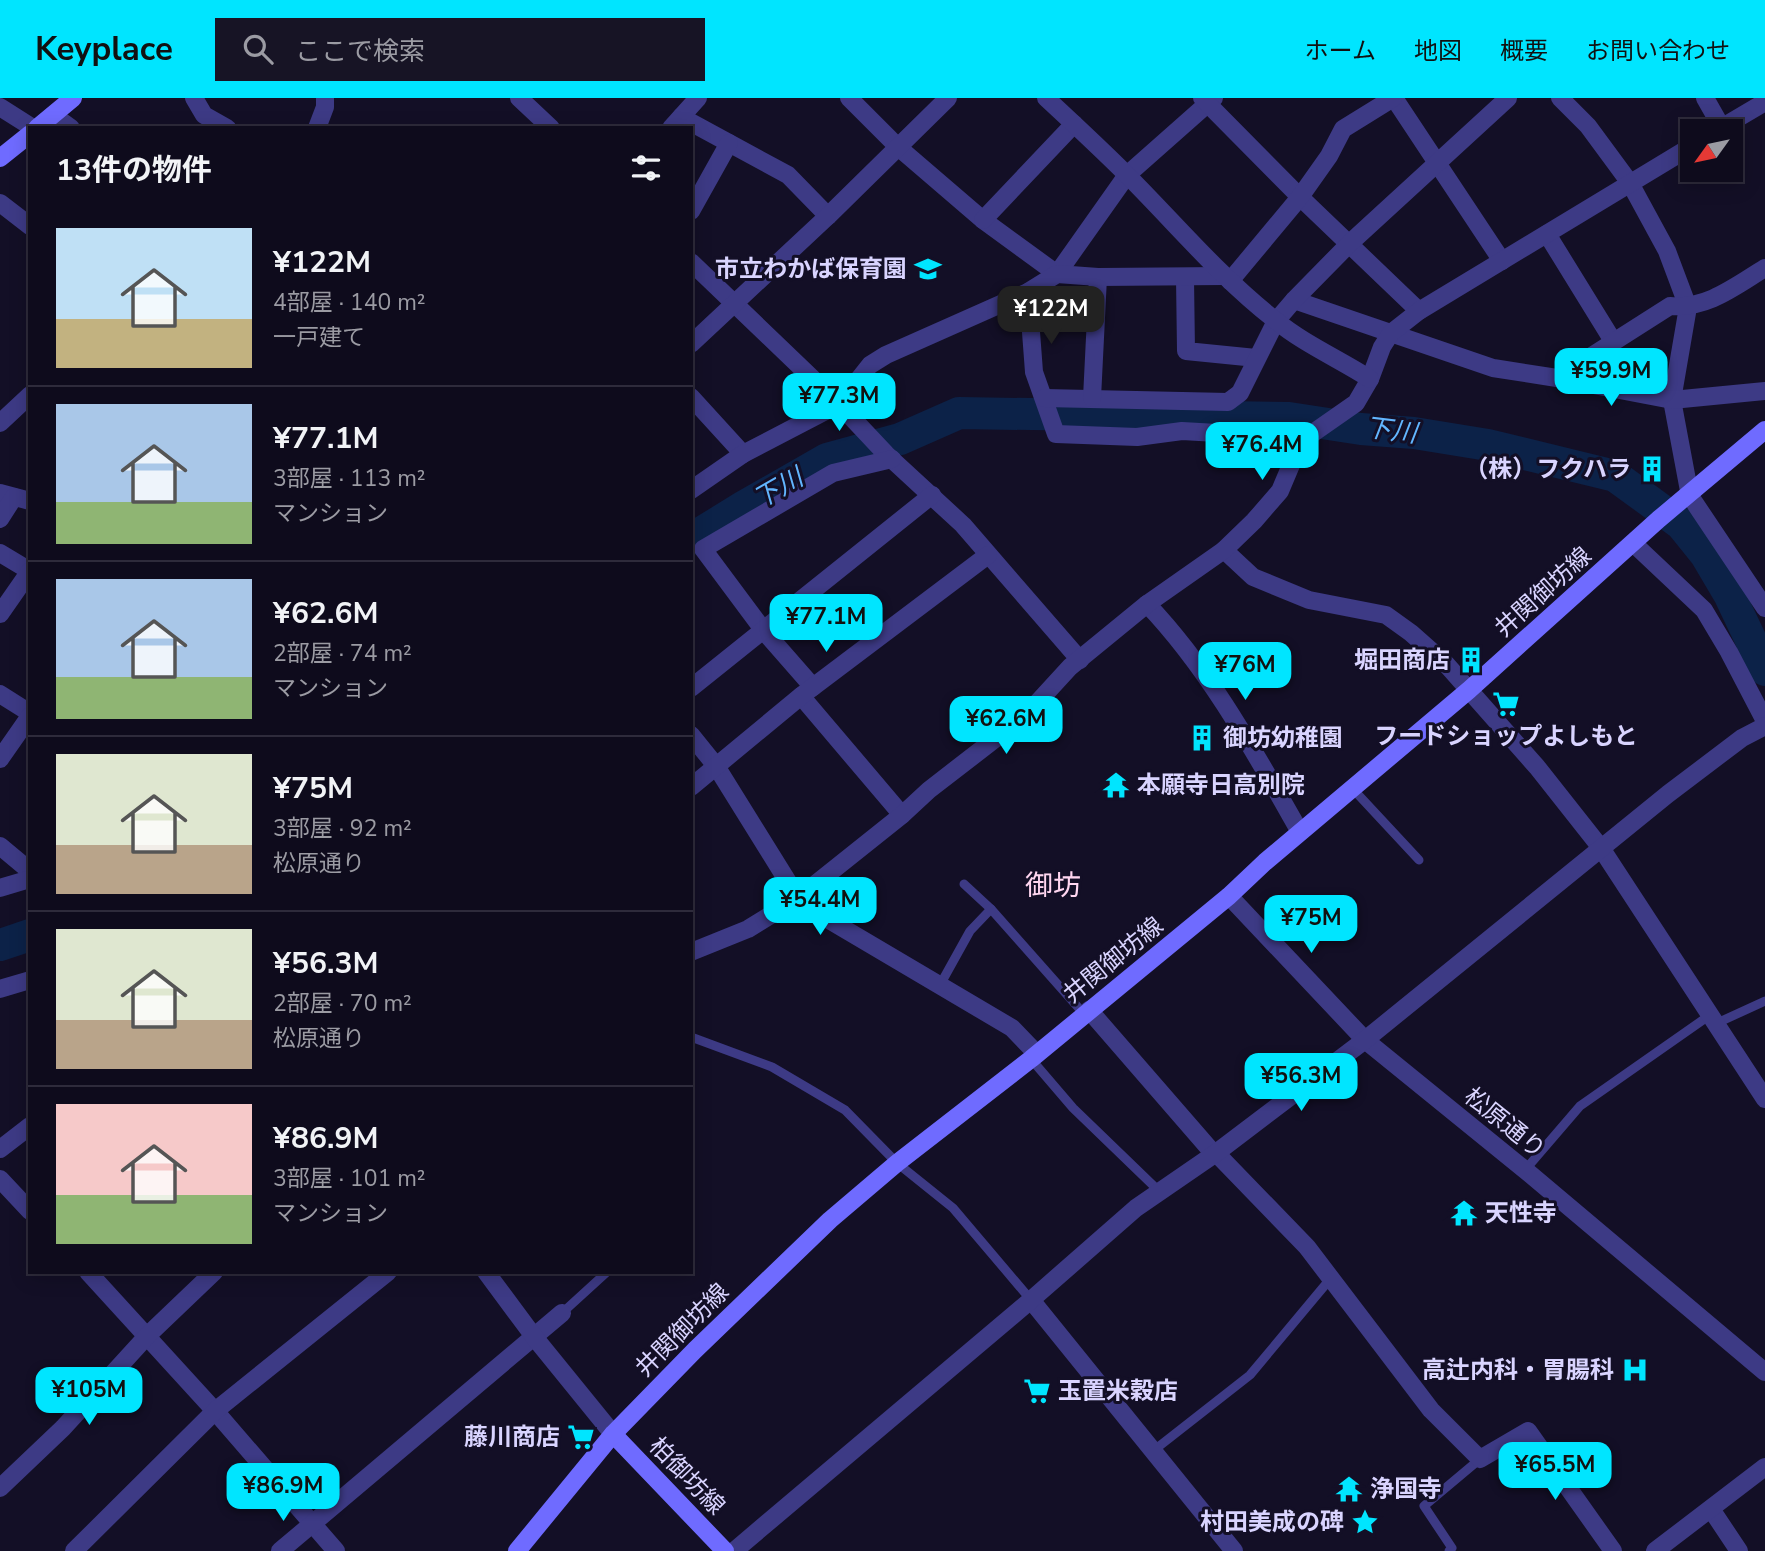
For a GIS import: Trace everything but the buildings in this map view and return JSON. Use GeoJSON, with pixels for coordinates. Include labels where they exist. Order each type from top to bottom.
{"type":"FeatureCollection","features":[{"type":"Feature","properties":{"kind":"main road"},"geometry":{"type":"LineString","coordinates":[[38,126],[73,98]]}},
{"type":"Feature","properties":{"kind":"main road"},"geometry":{"type":"LineString","coordinates":[[0,158],[28,136]]}},
{"type":"Feature","properties":{"kind":"main road","name":"井関御坊線"},"geometry":{"type":"LineString","coordinates":[[517,1551],[613,1434],[695,1350],[830,1220],[1229,896],[1265,862],[1469,690],[1659,519],[1690,496],[1765,430]]}},
{"type":"Feature","properties":{"kind":"main road","name":"柏御坊線"},"geometry":{"type":"LineString","coordinates":[[613,1434],[725,1551]]}},
{"type":"Feature","properties":{"kind":"street"},"geometry":{"type":"LineString","coordinates":[[194,98],[204,115],[223,126]]}},
{"type":"Feature","properties":{"kind":"street"},"geometry":{"type":"LineString","coordinates":[[318,126],[326,107],[325,98]]}},
{"type":"Feature","properties":{"kind":"street"},"geometry":{"type":"LineString","coordinates":[[520,98],[549,126]]}},
{"type":"Feature","properties":{"kind":"street"},"geometry":{"type":"LineString","coordinates":[[676,122],[698,98]]}},
{"type":"Feature","properties":{"kind":"street"},"geometry":{"type":"LineString","coordinates":[[849,98],[898,147],[983,220],[1057,274],[1227,279],[1300,197],[1329,156],[1343,129],[1394,98],[1502,261]]}},
{"type":"Feature","properties":{"kind":"street"},"geometry":{"type":"LineString","coordinates":[[693,342],[828,216],[948,98]]}},
{"type":"Feature","properties":{"kind":"street"},"geometry":{"type":"LineString","coordinates":[[1046,98],[1127,175],[1227,279],[1276,321],[1307,343],[1335,357],[1370,380]]}},
{"type":"Feature","properties":{"kind":"street"},"geometry":{"type":"LineString","coordinates":[[1045,401],[1092,398],[1228,402],[1240,394],[1276,321],[1294,300],[1350,243],[1508,98]]}},
{"type":"Feature","properties":{"kind":"street"},"geometry":{"type":"LineString","coordinates":[[1560,98],[1588,126],[1630,183],[1667,251],[1688,307],[1672,400],[1690,496],[1765,608]]}},
{"type":"Feature","properties":{"kind":"street"},"geometry":{"type":"LineString","coordinates":[[1705,98],[1714,119]]}},
{"type":"Feature","properties":{"kind":"street"},"geometry":{"type":"LineString","coordinates":[[693,489],[743,454],[839,404],[870,365],[886,355],[1028,292],[1057,274],[1127,175],[1208,100],[1300,197],[1419,311]]}},
{"type":"Feature","properties":{"kind":"street"},"geometry":{"type":"LineString","coordinates":[[1737,119],[1765,102]]}},
{"type":"Feature","properties":{"kind":"street"},"geometry":{"type":"LineString","coordinates":[[0,107],[32,126]]}},
{"type":"Feature","properties":{"kind":"street"},"geometry":{"type":"LineString","coordinates":[[53,115],[68,126]]}},
{"type":"Feature","properties":{"kind":"street"},"geometry":{"type":"LineString","coordinates":[[983,220],[1074,124]]}},
{"type":"Feature","properties":{"kind":"street"},"geometry":{"type":"LineString","coordinates":[[693,129],[729,143],[788,175],[828,216]]}},
{"type":"Feature","properties":{"kind":"street"},"geometry":{"type":"LineString","coordinates":[[693,207],[729,143]]}},
{"type":"Feature","properties":{"kind":"street"},"geometry":{"type":"LineString","coordinates":[[693,951],[748,929],[798,898],[902,815],[929,790],[1026,715],[1070,667],[1147,604],[1224,550],[1280,491],[1299,446],[1312,433],[1356,403],[1370,380],[1382,347],[1391,333],[1419,311],[1680,153]]}},
{"type":"Feature","properties":{"kind":"street"},"geometry":{"type":"LineString","coordinates":[[0,203],[28,224]]}},
{"type":"Feature","properties":{"kind":"street"},"geometry":{"type":"LineString","coordinates":[[1547,234],[1613,341]]}},
{"type":"Feature","properties":{"kind":"street"},"geometry":{"type":"LineString","coordinates":[[693,264],[839,404],[889,457],[963,525],[1080,660]]}},
{"type":"Feature","properties":{"kind":"street"},"geometry":{"type":"LineString","coordinates":[[1557,378],[1670,306],[1688,307],[1713,299],[1765,268]]}},
{"type":"Feature","properties":{"kind":"street"},"geometry":{"type":"LineString","coordinates":[[1092,398],[1098,277]]}},
{"type":"Feature","properties":{"kind":"street"},"geometry":{"type":"LineString","coordinates":[[1185,278],[1186,351],[1256,358]]}},
{"type":"Feature","properties":{"kind":"street"},"geometry":{"type":"LineString","coordinates":[[1028,292],[1034,372],[1056,434],[1137,437],[1182,430],[1270,436],[1299,446]]}},
{"type":"Feature","properties":{"kind":"street"},"geometry":{"type":"LineString","coordinates":[[1294,300],[1493,369],[1672,400],[1765,391]]}},
{"type":"Feature","properties":{"kind":"street"},"geometry":{"type":"LineString","coordinates":[[0,423],[28,397]]}},
{"type":"Feature","properties":{"kind":"street"},"geometry":{"type":"LineString","coordinates":[[693,399],[743,454]]}},
{"type":"Feature","properties":{"kind":"street"},"geometry":{"type":"LineString","coordinates":[[889,457],[833,473],[703,549],[902,815]]}},
{"type":"Feature","properties":{"kind":"street"},"geometry":{"type":"LineString","coordinates":[[693,686],[932,495]]}},
{"type":"Feature","properties":{"kind":"street"},"geometry":{"type":"LineString","coordinates":[[0,519],[15,497]]}},
{"type":"Feature","properties":{"kind":"street"},"geometry":{"type":"LineString","coordinates":[[734,1551],[1136,1208],[1161,1193],[1365,1040],[1601,848],[1742,738],[1765,724],[1730,652],[1704,610],[1634,544]]}},
{"type":"Feature","properties":{"kind":"street"},"geometry":{"type":"LineString","coordinates":[[1224,550],[1253,578],[1309,600],[1386,615],[1446,664],[1536,767],[1601,848],[1765,1099]]}},
{"type":"Feature","properties":{"kind":"street"},"geometry":{"type":"LineString","coordinates":[[0,553],[28,570]]}},
{"type":"Feature","properties":{"kind":"street"},"geometry":{"type":"LineString","coordinates":[[693,785],[807,691],[988,555]]}},
{"type":"Feature","properties":{"kind":"street"},"geometry":{"type":"LineString","coordinates":[[0,614],[28,574]]}},
{"type":"Feature","properties":{"kind":"street"},"geometry":{"type":"LineString","coordinates":[[1147,604],[1164,622],[1209,682],[1300,832]]}},
{"type":"Feature","properties":{"kind":"street"},"geometry":{"type":"LineString","coordinates":[[0,694],[28,714]]}},
{"type":"Feature","properties":{"kind":"street"},"geometry":{"type":"LineString","coordinates":[[0,759],[28,718]]}},
{"type":"Feature","properties":{"kind":"street"},"geometry":{"type":"LineString","coordinates":[[693,737],[716,766],[798,898],[819,914],[1012,1028],[1034,1057]]}},
{"type":"Feature","properties":{"kind":"street"},"geometry":{"type":"LineString","coordinates":[[0,846],[28,869]]}},
{"type":"Feature","properties":{"kind":"street"},"geometry":{"type":"LineString","coordinates":[[0,888],[28,880]]}},
{"type":"Feature","properties":{"kind":"street","name":"松原通り"},"geometry":{"type":"LineString","coordinates":[[1229,896],[1365,1040],[1525,1170],[1765,1373]]}},
{"type":"Feature","properties":{"kind":"street"},"geometry":{"type":"LineString","coordinates":[[0,989],[28,981]]}},
{"type":"Feature","properties":{"kind":"street"},"geometry":{"type":"LineString","coordinates":[[1087,1012],[1215,1153],[1307,1247],[1431,1410],[1480,1459],[1528,1431],[1613,1551]]}},
{"type":"Feature","properties":{"kind":"street"},"geometry":{"type":"LineString","coordinates":[[0,1149],[28,1128]]}},
{"type":"Feature","properties":{"kind":"street"},"geometry":{"type":"LineString","coordinates":[[0,1179],[28,1209]]}},
{"type":"Feature","properties":{"kind":"street"},"geometry":{"type":"LineString","coordinates":[[90,1274],[215,1411],[336,1551]]}},
{"type":"Feature","properties":{"kind":"street"},"geometry":{"type":"LineString","coordinates":[[0,1489],[63,1428],[147,1336],[212,1274]]}},
{"type":"Feature","properties":{"kind":"street"},"geometry":{"type":"LineString","coordinates":[[74,1551],[215,1411],[386,1274]]}},
{"type":"Feature","properties":{"kind":"street"},"geometry":{"type":"LineString","coordinates":[[487,1274],[535,1338],[613,1434]]}},
{"type":"Feature","properties":{"kind":"street"},"geometry":{"type":"LineString","coordinates":[[1031,1300],[1234,1551]]}},
{"type":"Feature","properties":{"kind":"street"},"geometry":{"type":"LineString","coordinates":[[280,1551],[562,1313]]}},
{"type":"Feature","properties":{"kind":"street"},"geometry":{"type":"LineString","coordinates":[[1655,1551],[1765,1467]]}},
{"type":"Feature","properties":{"kind":"street"},"geometry":{"type":"LineString","coordinates":[[1711,1509],[1739,1551]]}},
{"type":"Feature","properties":{"kind":"lane"},"geometry":{"type":"LineString","coordinates":[[1352,788],[1419,860]]}},
{"type":"Feature","properties":{"kind":"lane"},"geometry":{"type":"LineString","coordinates":[[964,884],[991,909],[1087,1012]]}},
{"type":"Feature","properties":{"kind":"lane"},"geometry":{"type":"LineString","coordinates":[[940,985],[970,931],[991,909]]}},
{"type":"Feature","properties":{"kind":"lane"},"geometry":{"type":"LineString","coordinates":[[1525,1170],[1580,1106],[1713,1019],[1765,1001]]}},
{"type":"Feature","properties":{"kind":"lane"},"geometry":{"type":"LineString","coordinates":[[693,1038],[772,1067],[845,1110],[897,1163],[953,1208],[1031,1300]]}},
{"type":"Feature","properties":{"kind":"lane"},"geometry":{"type":"LineString","coordinates":[[1034,1057],[1073,1108],[1161,1193]]}},
{"type":"Feature","properties":{"kind":"lane"},"geometry":{"type":"LineString","coordinates":[[562,1313],[605,1274]]}},
{"type":"Feature","properties":{"kind":"lane"},"geometry":{"type":"LineString","coordinates":[[1153,1451],[1250,1375],[1331,1278]]}},
{"type":"Feature","properties":{"kind":"lane"},"geometry":{"type":"LineString","coordinates":[[1449,1551],[1452,1548],[1424,1506],[1480,1459]]}},
{"type":"Feature","properties":{"kind":"waterway","name":"下川"},"geometry":{"type":"LineString","coordinates":[[693,538],[827,459],[900,439],[959,413],[1289,418],[1361,429],[1414,433],[1488,445],[1615,476],[1681,524],[1706,555],[1729,594],[1765,670]]}},
{"type":"Feature","properties":{"kind":"waterway","name":"下川"},"geometry":{"type":"LineString","coordinates":[[0,945],[28,936]]}},
{"type":"Feature","properties":{"kind":"place","name":"市立わかば保育園"},"geometry":{"type":"Point","coordinates":[928,269]}},
{"type":"Feature","properties":{"kind":"place","name":"（株）フクハラ"},"geometry":{"type":"Point","coordinates":[1652,469]}},
{"type":"Feature","properties":{"kind":"place","name":"堀田商店"},"geometry":{"type":"Point","coordinates":[1471,660]}},
{"type":"Feature","properties":{"kind":"place","name":"フードショップよしもと"},"geometry":{"type":"Point","coordinates":[1506,704]}},
{"type":"Feature","properties":{"kind":"place","name":"御坊幼稚園"},"geometry":{"type":"Point","coordinates":[1202,738]}},
{"type":"Feature","properties":{"kind":"place","name":"本願寺日高別院"},"geometry":{"type":"Point","coordinates":[1116,785]}},
{"type":"Feature","properties":{"kind":"place","name":"天性寺"},"geometry":{"type":"Point","coordinates":[1464,1213]}},
{"type":"Feature","properties":{"kind":"place","name":"高辻内科・胃腸科"},"geometry":{"type":"Point","coordinates":[1635,1370]}},
{"type":"Feature","properties":{"kind":"place","name":"玉置米穀店"},"geometry":{"type":"Point","coordinates":[1037,1391]}},
{"type":"Feature","properties":{"kind":"place","name":"藤川商店"},"geometry":{"type":"Point","coordinates":[581,1437]}},
{"type":"Feature","properties":{"kind":"place","name":"浄国寺"},"geometry":{"type":"Point","coordinates":[1349,1489]}},
{"type":"Feature","properties":{"kind":"place","name":"村田美成の碑"},"geometry":{"type":"Point","coordinates":[1365,1522]}},
{"type":"Feature","properties":{"kind":"district","name":"御坊"},"geometry":{"type":"Point","coordinates":[1053,885]}}]}
